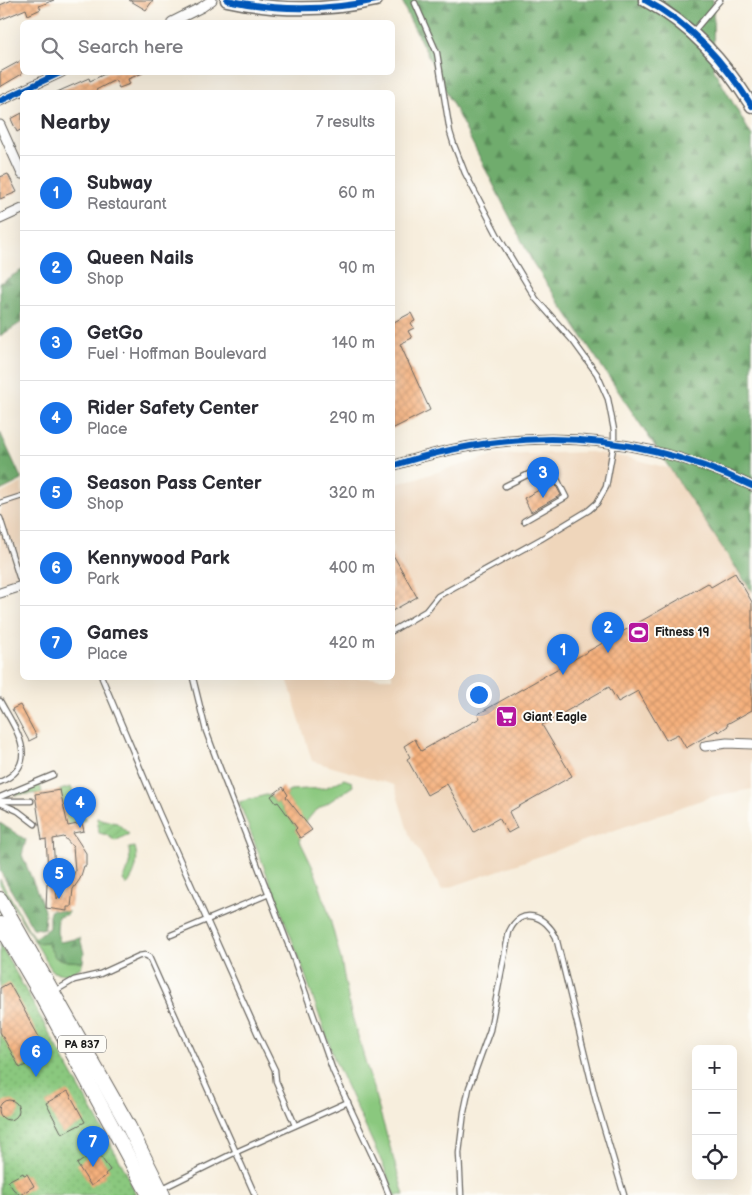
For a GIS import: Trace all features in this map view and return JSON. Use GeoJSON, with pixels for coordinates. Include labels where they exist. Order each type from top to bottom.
{"type":"FeatureCollection","features":[{"type":"Feature","properties":{"kind":"main road","name":"PA 837"},"geometry":{"type":"LineString","coordinates":[[0,899],[48,996]]}},
{"type":"Feature","properties":{"kind":"main road","name":"PA 837"},"geometry":{"type":"LineString","coordinates":[[0,924],[48,996],[129,1127],[158,1193]]}},
{"type":"Feature","properties":{"kind":"street"},"geometry":{"type":"LineString","coordinates":[[176,20],[212,0]]}},
{"type":"Feature","properties":{"kind":"street"},"geometry":{"type":"LineString","coordinates":[[227,0],[261,6],[288,4],[330,8],[376,0]]}},
{"type":"Feature","properties":{"kind":"street"},"geometry":{"type":"LineString","coordinates":[[646,0],[670,14],[693,32],[725,67],[752,106]]}},
{"type":"Feature","properties":{"kind":"street"},"geometry":{"type":"LineString","coordinates":[[24,90],[56,75]]}},
{"type":"Feature","properties":{"kind":"street"},"geometry":{"type":"LineString","coordinates":[[0,101],[20,92]]}},
{"type":"Feature","properties":{"kind":"street"},"geometry":{"type":"LineString","coordinates":[[0,125],[20,170]]}},
{"type":"Feature","properties":{"kind":"street"},"geometry":{"type":"LineString","coordinates":[[0,219],[20,210]]}},
{"type":"Feature","properties":{"kind":"street"},"geometry":{"type":"LineString","coordinates":[[395,465],[433,454],[502,441],[564,438],[614,443],[666,453],[717,470],[752,486]]}},
{"type":"Feature","properties":{"kind":"street"},"geometry":{"type":"LineString","coordinates":[[0,593],[20,587]]}},
{"type":"Feature","properties":{"kind":"street"},"geometry":{"type":"LineString","coordinates":[[705,746],[727,743],[752,744]]}},
{"type":"Feature","properties":{"kind":"lane"},"geometry":{"type":"LineString","coordinates":[[693,32],[720,0]]}},
{"type":"Feature","properties":{"kind":"lane"},"geometry":{"type":"LineString","coordinates":[[395,628],[426,611],[438,596],[541,540],[589,510],[597,503],[606,487],[614,443],[612,415],[600,380],[573,341],[536,299],[498,236],[462,167],[450,132],[437,53],[415,4]]}},
{"type":"Feature","properties":{"kind":"lane"},"geometry":{"type":"LineString","coordinates":[[504,486],[542,467],[552,469],[566,497],[524,521]]}},
{"type":"Feature","properties":{"kind":"lane"},"geometry":{"type":"LineString","coordinates":[[0,503],[20,497]]}},
{"type":"Feature","properties":{"kind":"lane"},"geometry":{"type":"LineString","coordinates":[[0,518],[20,580]]}},
{"type":"Feature","properties":{"kind":"lane"},"geometry":{"type":"LineString","coordinates":[[103,680],[159,813],[275,1070],[276,1081],[295,1125]]}},
{"type":"Feature","properties":{"kind":"lane"},"geometry":{"type":"LineString","coordinates":[[193,680],[206,731],[269,894],[325,1050],[389,1195]]}},
{"type":"Feature","properties":{"kind":"lane"},"geometry":{"type":"LineString","coordinates":[[0,701],[21,741],[23,750],[22,760],[17,771],[9,778],[0,782]]}},
{"type":"Feature","properties":{"kind":"lane"},"geometry":{"type":"LineString","coordinates":[[0,796],[53,775]]}},
{"type":"Feature","properties":{"kind":"lane"},"geometry":{"type":"LineString","coordinates":[[0,802],[31,802]]}},
{"type":"Feature","properties":{"kind":"lane"},"geometry":{"type":"LineString","coordinates":[[0,802],[18,811],[35,824]]}},
{"type":"Feature","properties":{"kind":"lane"},"geometry":{"type":"LineString","coordinates":[[171,935],[269,894]]}},
{"type":"Feature","properties":{"kind":"lane"},"geometry":{"type":"LineString","coordinates":[[461,1195],[459,1153],[466,1100],[490,1030],[509,932],[516,922],[527,916],[535,916],[545,921],[556,937],[596,1101],[624,1195]]}},
{"type":"Feature","properties":{"kind":"lane"},"geometry":{"type":"LineString","coordinates":[[48,996],[74,980],[100,974],[139,956],[145,955],[149,957],[255,1195]]}},
{"type":"Feature","properties":{"kind":"lane"},"geometry":{"type":"LineString","coordinates":[[158,1193],[236,1152],[348,1102]]}},
{"type":"Feature","properties":{"kind":"shaded area"},"geometry":{"type":"Polygon","coordinates":[[[590,452],[631,458],[700,477],[752,570],[752,789],[710,797],[442,890],[409,834],[394,785],[312,761],[288,680],[395,680],[395,484],[495,455],[590,452]]]}},
{"type":"Feature","properties":{"kind":"shaded area"},"geometry":{"type":"Polygon","coordinates":[[[20,484],[20,577],[0,583],[0,494],[20,484]]]}},
{"type":"Feature","properties":{"kind":"green space"},"geometry":{"type":"Polygon","coordinates":[[[402,0],[713,0],[714,70],[752,136],[752,592],[533,263],[407,14],[402,0]]]}},
{"type":"Feature","properties":{"kind":"green space"},"geometry":{"type":"Polygon","coordinates":[[[20,271],[20,323],[0,336],[0,283],[20,271]]]}},
{"type":"Feature","properties":{"kind":"green space"},"geometry":{"type":"Polygon","coordinates":[[[0,432],[20,476],[20,481],[0,491],[0,432]]]}},
{"type":"Feature","properties":{"kind":"green space"},"geometry":{"type":"Polygon","coordinates":[[[344,779],[352,782],[353,786],[314,812],[305,823],[286,797],[290,790],[325,788],[344,779]]]}},
{"type":"Feature","properties":{"kind":"green space"},"geometry":{"type":"Polygon","coordinates":[[[40,784],[42,793],[14,795],[15,794],[40,784]]]}},
{"type":"Feature","properties":{"kind":"green space"},"geometry":{"type":"Polygon","coordinates":[[[71,787],[86,820],[67,824],[60,790],[71,787]]]}},
{"type":"Feature","properties":{"kind":"green space"},"geometry":{"type":"Polygon","coordinates":[[[266,795],[270,796],[276,803],[278,802],[297,828],[295,830],[300,837],[300,841],[315,872],[341,960],[350,1009],[404,1195],[395,1195],[335,1061],[301,963],[239,802],[266,795]]]}},
{"type":"Feature","properties":{"kind":"green space"},"geometry":{"type":"Polygon","coordinates":[[[97,818],[117,823],[129,834],[115,841],[107,835],[99,833],[97,818]]]}},
{"type":"Feature","properties":{"kind":"green space"},"geometry":{"type":"Polygon","coordinates":[[[0,823],[26,840],[22,855],[45,914],[44,928],[42,929],[33,928],[0,871],[0,823]]]}},
{"type":"Feature","properties":{"kind":"green space"},"geometry":{"type":"Polygon","coordinates":[[[135,847],[136,867],[127,885],[123,880],[130,865],[129,848],[135,847]]]}},
{"type":"Feature","properties":{"kind":"green space"},"geometry":{"type":"Polygon","coordinates":[[[0,879],[38,943],[46,942],[56,958],[83,962],[81,967],[69,975],[53,972],[0,884],[0,879]]]}},
{"type":"Feature","properties":{"kind":"green space"},"geometry":{"type":"Polygon","coordinates":[[[51,910],[69,912],[58,917],[57,932],[60,942],[80,938],[84,953],[83,962],[56,958],[46,942],[38,943],[34,938],[49,928],[51,910]]]}},
{"type":"Feature","properties":{"kind":"green space"},"geometry":{"type":"Polygon","coordinates":[[[0,944],[126,1172],[136,1195],[0,1195],[0,944]]]}},
{"type":"Feature","properties":{"kind":"building"},"geometry":{"type":"Polygon","coordinates":[[[12,0],[54,0],[39,6],[41,9],[28,15],[26,9],[0,20],[0,5],[12,0]]]}},
{"type":"Feature","properties":{"kind":"building"},"geometry":{"type":"Polygon","coordinates":[[[129,0],[153,0],[146,10],[129,0]]]}},
{"type":"Feature","properties":{"kind":"building"},"geometry":{"type":"Polygon","coordinates":[[[20,61],[20,75],[0,87],[0,72],[20,61]]]}},
{"type":"Feature","properties":{"kind":"building"},"geometry":{"type":"Polygon","coordinates":[[[103,75],[138,75],[128,79],[130,84],[119,88],[115,80],[96,90],[62,90],[89,78],[90,81],[103,75]]]}},
{"type":"Feature","properties":{"kind":"building"},"geometry":{"type":"Polygon","coordinates":[[[20,114],[20,130],[17,132],[11,119],[20,114]]]}},
{"type":"Feature","properties":{"kind":"building"},"geometry":{"type":"Polygon","coordinates":[[[8,174],[17,192],[0,199],[0,177],[8,174]]]}},
{"type":"Feature","properties":{"kind":"building"},"geometry":{"type":"Polygon","coordinates":[[[411,313],[415,321],[411,323],[414,328],[408,331],[412,338],[400,344],[430,410],[395,428],[395,321],[411,313]]]}},
{"type":"Feature","properties":{"kind":"building"},"geometry":{"type":"Polygon","coordinates":[[[554,482],[561,495],[531,512],[524,498],[554,482]]]}},
{"type":"Feature","properties":{"kind":"building"},"geometry":{"type":"Polygon","coordinates":[[[395,558],[417,597],[395,609],[395,558]]]}},
{"type":"Feature","properties":{"kind":"building"},"geometry":{"type":"Polygon","coordinates":[[[735,573],[752,602],[752,710],[727,724],[728,726],[719,732],[717,730],[686,748],[678,734],[666,740],[638,691],[618,702],[609,687],[542,725],[572,776],[509,812],[517,828],[508,833],[499,818],[474,832],[447,784],[427,795],[407,759],[410,757],[404,746],[415,739],[421,751],[480,718],[478,714],[708,583],[711,587],[735,573]]]}},
{"type":"Feature","properties":{"kind":"building"},"geometry":{"type":"Polygon","coordinates":[[[20,705],[37,737],[29,741],[12,709],[20,705]]]}},
{"type":"Feature","properties":{"kind":"building"},"geometry":{"type":"Polygon","coordinates":[[[283,787],[288,795],[286,797],[312,830],[300,838],[295,830],[297,828],[278,802],[276,803],[271,796],[283,787]]]}},
{"type":"Feature","properties":{"kind":"building"},"geometry":{"type":"Polygon","coordinates":[[[60,790],[68,826],[82,823],[84,831],[73,833],[86,853],[86,866],[84,866],[80,879],[73,889],[71,907],[67,907],[67,911],[46,908],[47,884],[49,884],[46,839],[42,840],[35,794],[60,790]],[[64,837],[53,839],[57,899],[73,877],[75,871],[73,847],[64,837]]]}},
{"type":"Feature","properties":{"kind":"building"},"geometry":{"type":"Polygon","coordinates":[[[9,983],[48,1053],[20,1068],[0,1032],[0,988],[9,983]]]}},
{"type":"Feature","properties":{"kind":"building"},"geometry":{"type":"Polygon","coordinates":[[[68,1091],[85,1122],[62,1134],[46,1103],[68,1091]]]}},
{"type":"Feature","properties":{"kind":"building"},"geometry":{"type":"Polygon","coordinates":[[[9,1100],[16,1103],[19,1110],[16,1117],[9,1120],[2,1117],[-1,1110],[2,1103],[9,1100]]]}},
{"type":"Feature","properties":{"kind":"building"},"geometry":{"type":"Polygon","coordinates":[[[98,1153],[110,1170],[105,1174],[106,1176],[91,1186],[77,1164],[92,1154],[93,1156],[98,1153]]]}},
{"type":"Feature","properties":{"kind":"building"},"geometry":{"type":"Polygon","coordinates":[[[23,1173],[24,1175],[27,1174],[34,1186],[20,1195],[8,1181],[23,1173]]]}},
{"type":"Feature","properties":{"kind":"cycle path"},"geometry":{"type":"LineString","coordinates":[[227,0],[283,8],[320,8],[376,0]]}},
{"type":"Feature","properties":{"kind":"cycle path"},"geometry":{"type":"LineString","coordinates":[[645,0],[678,21],[706,46],[730,74],[752,106]]}},
{"type":"Feature","properties":{"kind":"cycle path"},"geometry":{"type":"LineString","coordinates":[[24,90],[56,75]]}},
{"type":"Feature","properties":{"kind":"cycle path"},"geometry":{"type":"LineString","coordinates":[[0,101],[20,92]]}},
{"type":"Feature","properties":{"kind":"cycle path"},"geometry":{"type":"LineString","coordinates":[[395,465],[438,453],[484,444],[529,440],[574,440],[619,444],[664,453],[708,467],[752,486]]}},
{"type":"Feature","properties":{"kind":"place","name":"GetGo"},"geometry":{"type":"Point","coordinates":[543,498]}},
{"type":"Feature","properties":{"kind":"place","name":"Fitness 19"},"geometry":{"type":"Point","coordinates":[639,632]}},
{"type":"Feature","properties":{"kind":"place","name":"Queen Nails"},"geometry":{"type":"Point","coordinates":[608,653]}},
{"type":"Feature","properties":{"kind":"place","name":"Subway"},"geometry":{"type":"Point","coordinates":[563,675]}},
{"type":"Feature","properties":{"kind":"place","name":"Giant Eagle"},"geometry":{"type":"Point","coordinates":[507,717]}},
{"type":"Feature","properties":{"kind":"place","name":"Rider Safety Center"},"geometry":{"type":"Point","coordinates":[80,828]}},
{"type":"Feature","properties":{"kind":"place","name":"Season Pass Center"},"geometry":{"type":"Point","coordinates":[59,899]}},
{"type":"Feature","properties":{"kind":"place","name":"Kennywood Park"},"geometry":{"type":"Point","coordinates":[36,1077]}},
{"type":"Feature","properties":{"kind":"place","name":"Games"},"geometry":{"type":"Point","coordinates":[93,1167]}}]}
